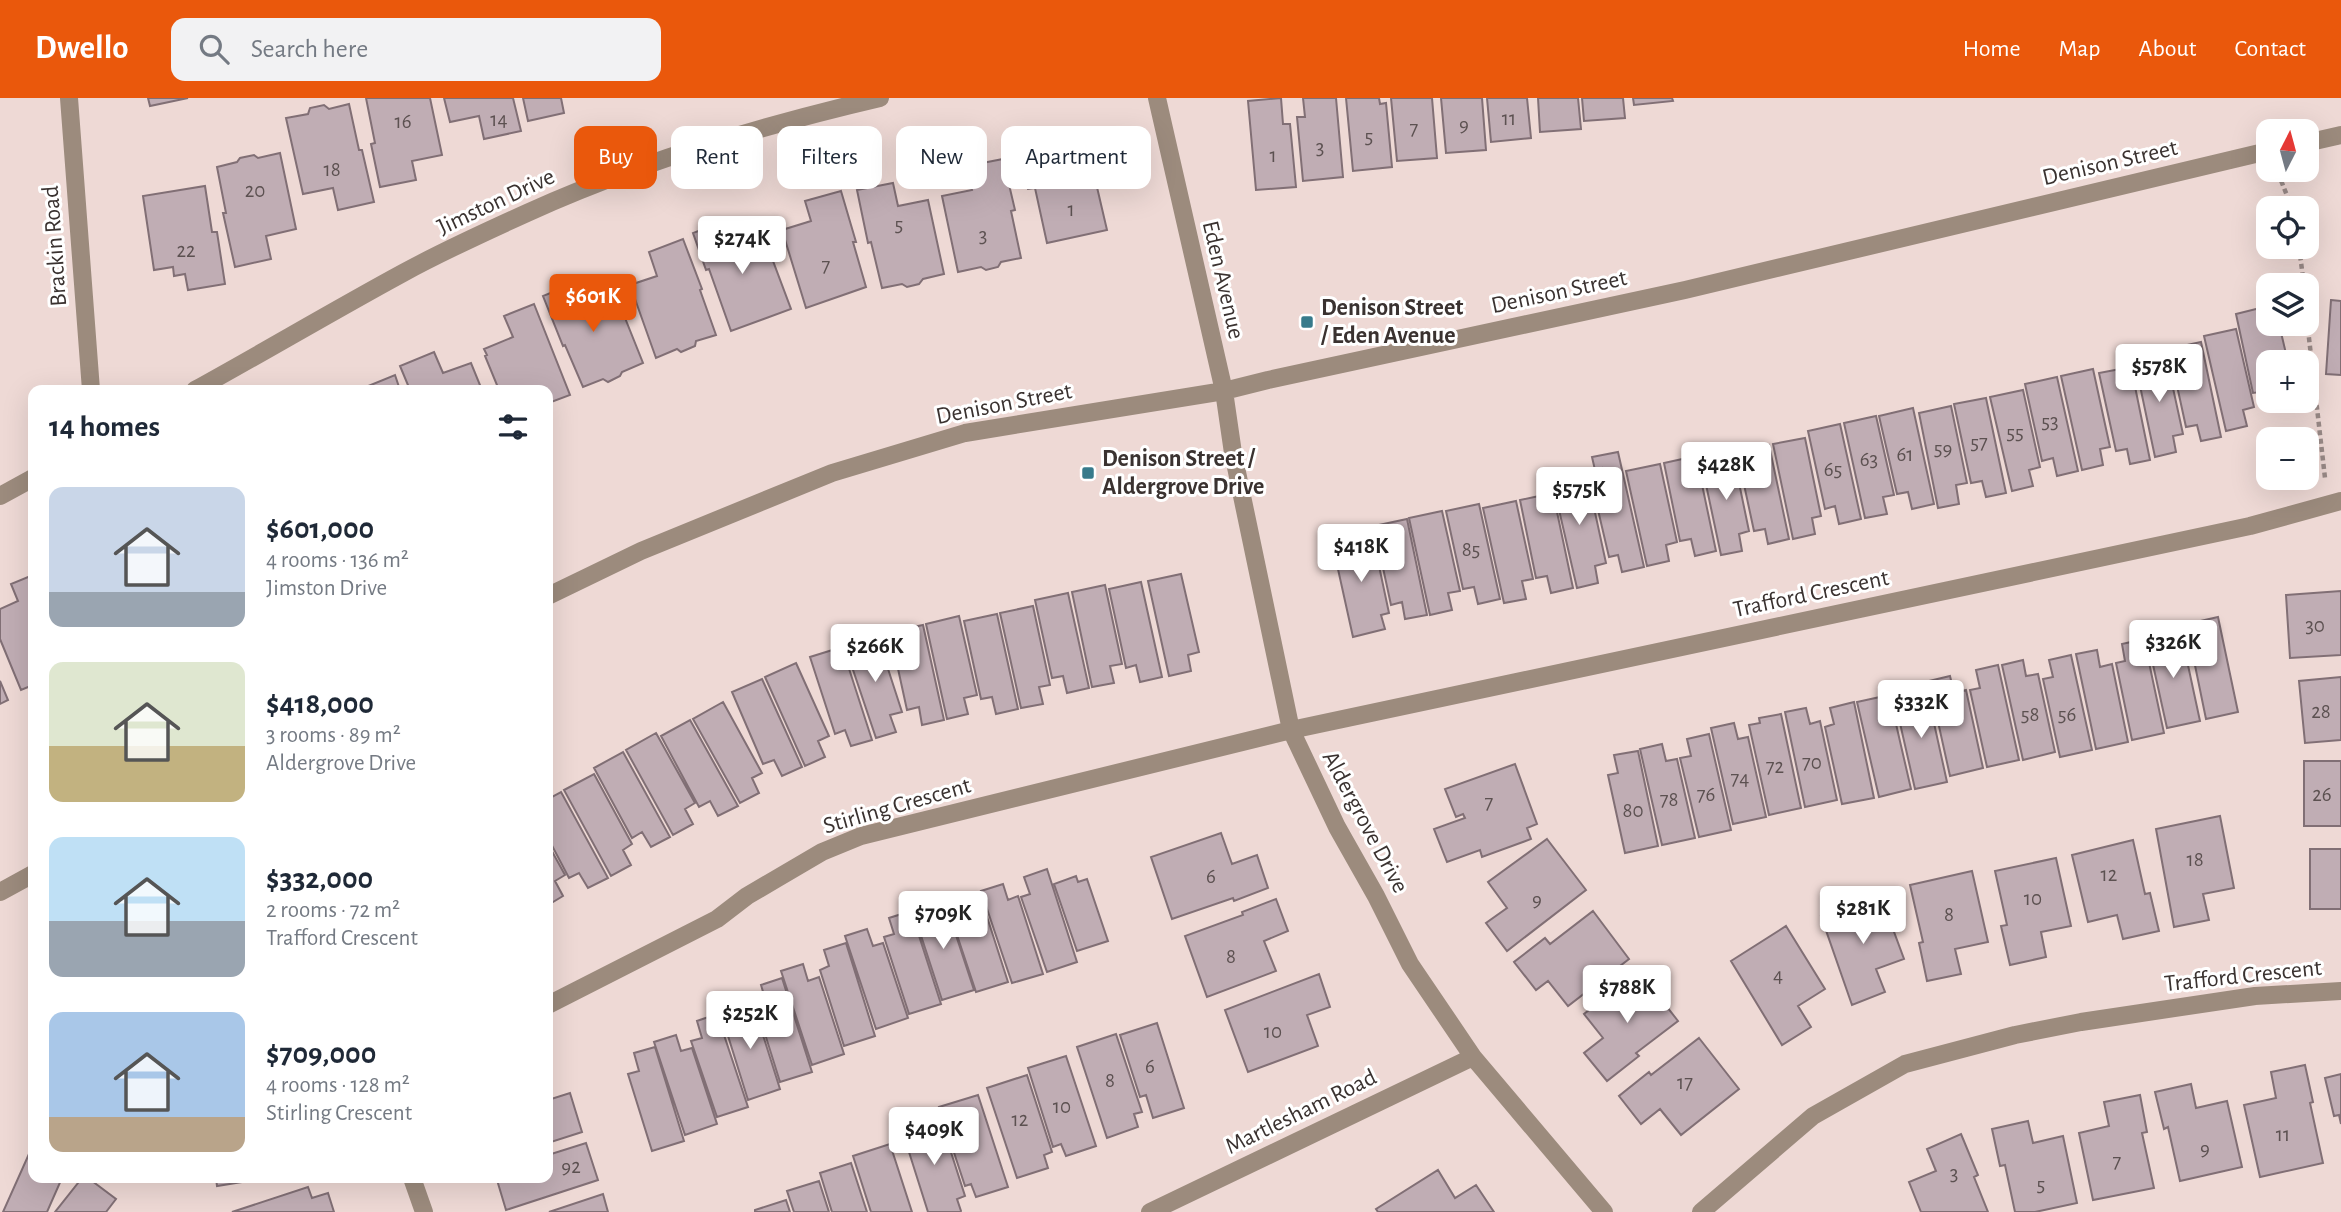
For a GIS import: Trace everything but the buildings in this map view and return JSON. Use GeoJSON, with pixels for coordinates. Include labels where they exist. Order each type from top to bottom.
{"type":"FeatureCollection","features":[{"type":"Feature","properties":{"kind":"street","name":"Brackin Road"},"geometry":{"type":"LineString","coordinates":[[69,98],[91,385]]}},
{"type":"Feature","properties":{"kind":"street","name":"Jimston Drive"},"geometry":{"type":"LineString","coordinates":[[203,385],[404,272],[528,212],[690,151],[880,98]]}},
{"type":"Feature","properties":{"kind":"street","name":"Eden Avenue"},"geometry":{"type":"LineString","coordinates":[[1157,98],[1224,391]]}},
{"type":"Feature","properties":{"kind":"street"},"geometry":{"type":"LineString","coordinates":[[2319,140],[2341,135]]}},
{"type":"Feature","properties":{"kind":"street","name":"Denison Street"},"geometry":{"type":"LineString","coordinates":[[553,594],[641,551],[832,472],[965,433],[1224,391],[1685,290],[2256,154]]}},
{"type":"Feature","properties":{"kind":"street","name":"Aldergrove Drive"},"geometry":{"type":"LineString","coordinates":[[1224,391],[1233,453],[1291,730],[1337,827],[1410,964],[1473,1057],[1604,1212]]}},
{"type":"Feature","properties":{"kind":"street"},"geometry":{"type":"LineString","coordinates":[[0,496],[28,481]]}},
{"type":"Feature","properties":{"kind":"street","name":"Trafford Crescent"},"geometry":{"type":"LineString","coordinates":[[1291,730],[2250,526],[2334,502]]}},
{"type":"Feature","properties":{"kind":"street","name":"Stirling Crescent"},"geometry":{"type":"LineString","coordinates":[[553,1002],[717,919],[747,896],[822,852],[861,836],[1291,730]]}},
{"type":"Feature","properties":{"kind":"street"},"geometry":{"type":"LineString","coordinates":[[0,892],[28,877]]}},
{"type":"Feature","properties":{"kind":"street","name":"Trafford Crescent"},"geometry":{"type":"LineString","coordinates":[[1701,1212],[1813,1116],[1905,1063],[2015,1035],[2081,1022],[2255,996],[2341,990]]}},
{"type":"Feature","properties":{"kind":"street","name":"Martlesham Road"},"geometry":{"type":"LineString","coordinates":[[1150,1212],[1473,1057]]}},
{"type":"Feature","properties":{"kind":"street"},"geometry":{"type":"LineString","coordinates":[[414,1183],[424,1212]]}},
{"type":"Feature","properties":{"kind":"path"},"geometry":{"type":"LineString","coordinates":[[2310,336],[2334,502]]}},
{"type":"Feature","properties":{"kind":"place","name":"Denison Street / Eden Avenue"},"geometry":{"type":"Point","coordinates":[1307,322]}},
{"type":"Feature","properties":{"kind":"place","name":"Denison Street / Aldergrove Drive"},"geometry":{"type":"Point","coordinates":[1088,473]}}]}
